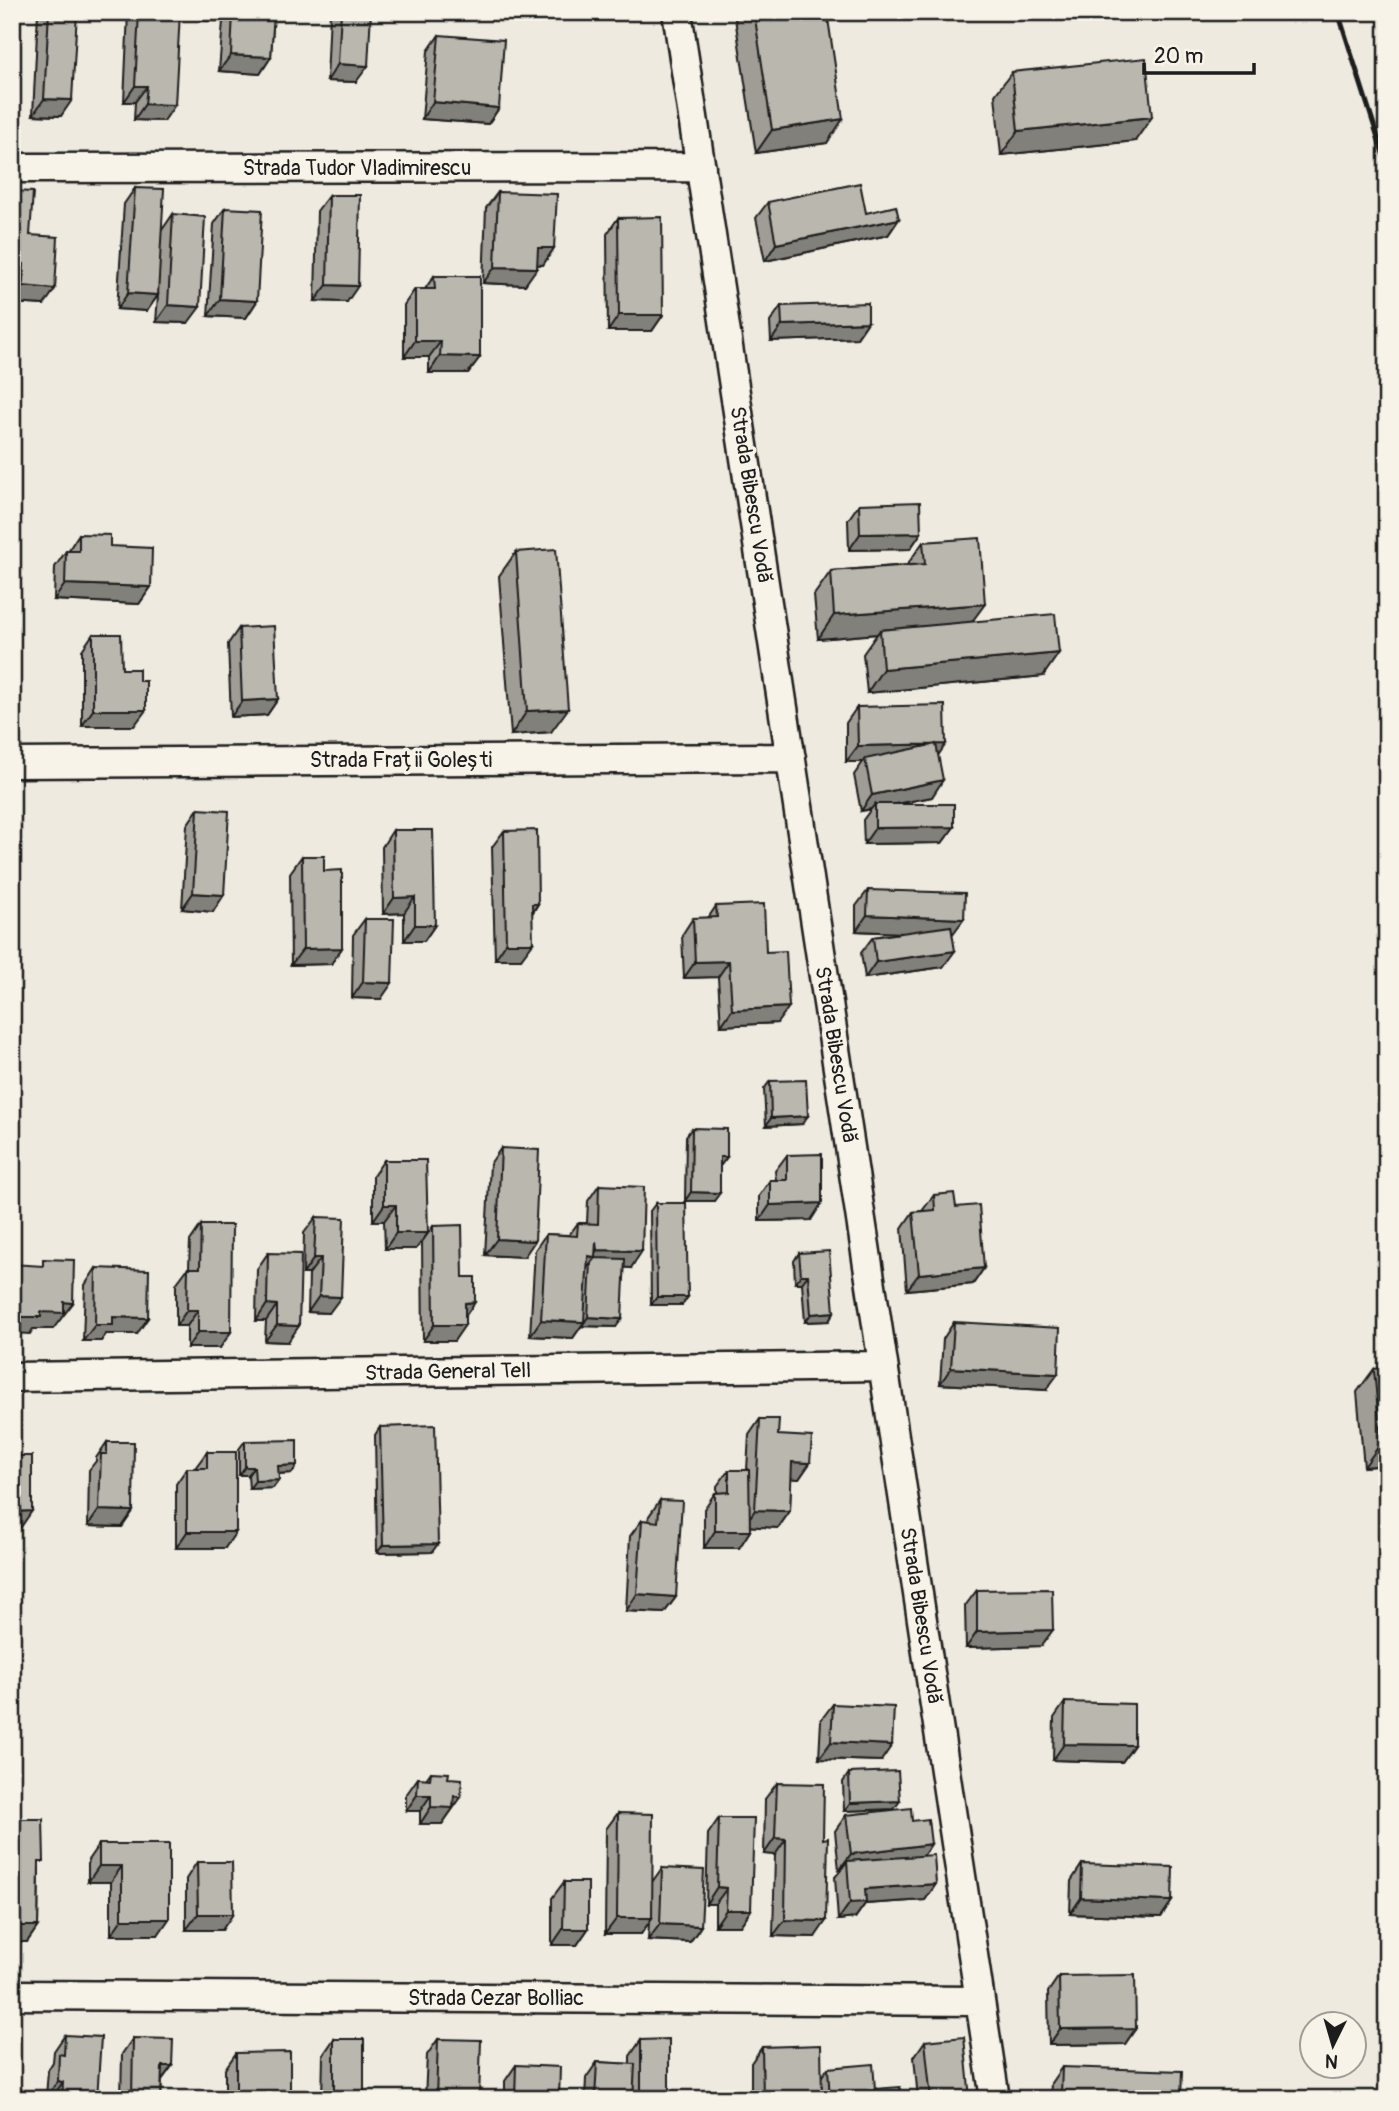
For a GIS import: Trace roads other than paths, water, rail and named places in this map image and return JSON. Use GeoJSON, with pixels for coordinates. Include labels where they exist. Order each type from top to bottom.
{"type":"FeatureCollection","features":[{"type":"Feature","properties":{"kind":"street","name":"Strada Bibescu Vodă"},"geometry":{"type":"LineString","coordinates":[[677,12],[995,2099]]}},
{"type":"Feature","properties":{"kind":"street","name":"Strada Tudor Vladimirescu"},"geometry":{"type":"LineString","coordinates":[[12,168],[701,167]]}},
{"type":"Feature","properties":{"kind":"street","name":"Strada Frații Golești"},"geometry":{"type":"LineString","coordinates":[[12,763],[790,758]]}},
{"type":"Feature","properties":{"kind":"street","name":"Strada General Tell"},"geometry":{"type":"LineString","coordinates":[[12,1377],[883,1366]]}},
{"type":"Feature","properties":{"kind":"street","name":"Strada Cezar Bolliac"},"geometry":{"type":"LineString","coordinates":[[12,1996],[980,2000]]}},
{"type":"Feature","properties":{"kind":"railway"},"geometry":{"type":"LineString","coordinates":[[1338,12],[1387,166]]}}]}
